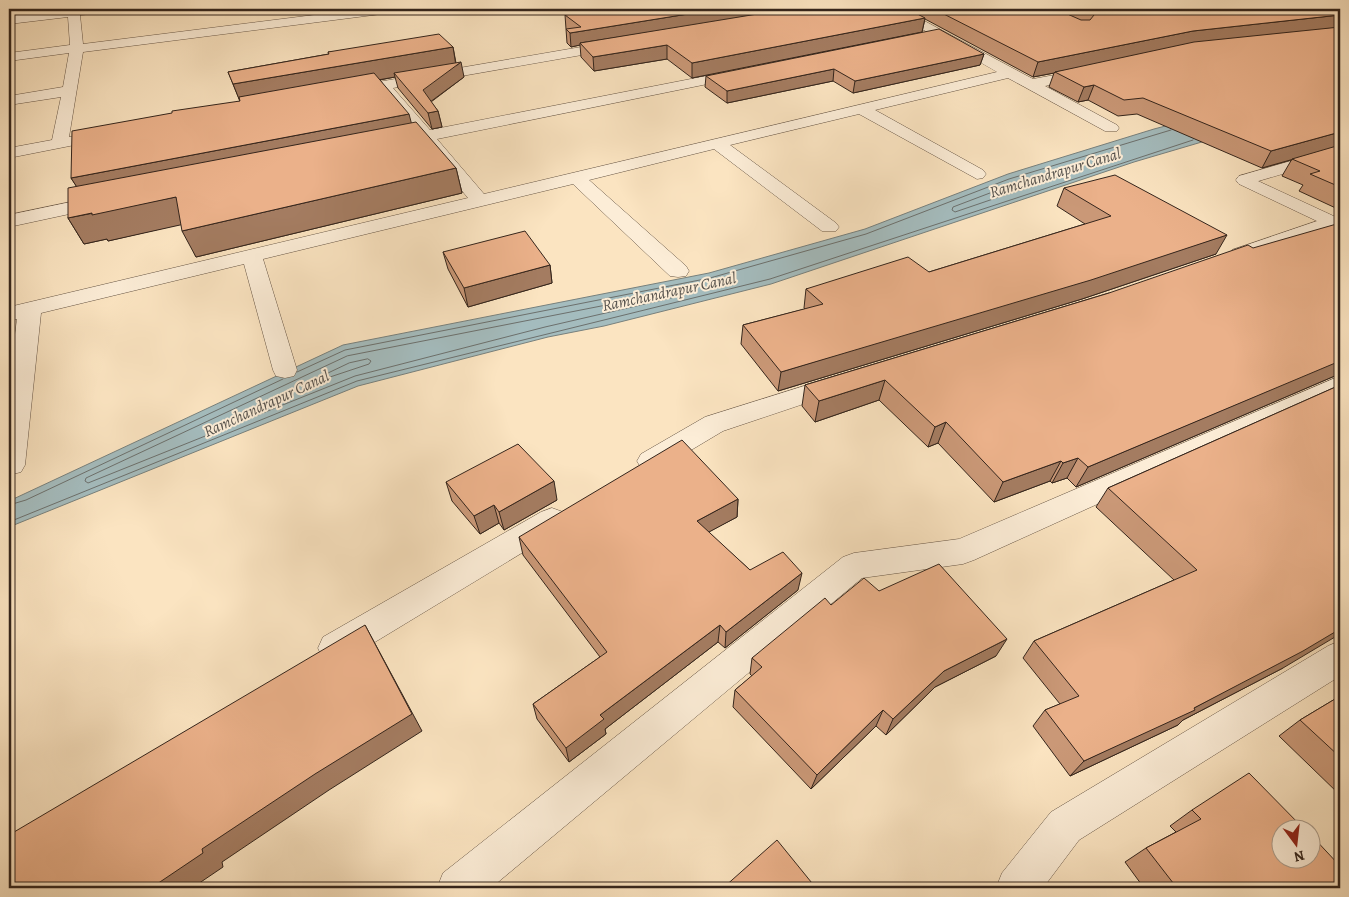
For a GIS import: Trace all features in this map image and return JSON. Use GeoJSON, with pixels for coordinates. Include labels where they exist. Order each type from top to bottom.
{"type":"FeatureCollection","features":[{"type":"Feature","properties":{"kind":"street"},"geometry":{"type":"LineString","coordinates":[[9,20],[103,9]]}},
{"type":"Feature","properties":{"kind":"street"},"geometry":{"type":"LineString","coordinates":[[9,57],[389,9]]}},
{"type":"Feature","properties":{"kind":"street"},"geometry":{"type":"LineString","coordinates":[[893,9],[1111,128]]}},
{"type":"Feature","properties":{"kind":"street"},"geometry":{"type":"LineString","coordinates":[[60,143],[76,48],[74,12]]}},
{"type":"Feature","properties":{"kind":"street"},"geometry":{"type":"LineString","coordinates":[[910,40],[939,34]]}},
{"type":"Feature","properties":{"kind":"street"},"geometry":{"type":"LineString","coordinates":[[334,93],[626,43]]}},
{"type":"Feature","properties":{"kind":"street"},"geometry":{"type":"LineString","coordinates":[[377,146],[755,70]]}},
{"type":"Feature","properties":{"kind":"street"},"geometry":{"type":"LineString","coordinates":[[1031,84],[1100,70]]}},
{"type":"Feature","properties":{"kind":"street"},"geometry":{"type":"LineString","coordinates":[[11,465],[20,312],[1010,73]]}},
{"type":"Feature","properties":{"kind":"street"},"geometry":{"type":"LineString","coordinates":[[384,84],[480,201]]}},
{"type":"Feature","properties":{"kind":"street"},"geometry":{"type":"LineString","coordinates":[[9,100],[69,90]]}},
{"type":"Feature","properties":{"kind":"street"},"geometry":{"type":"LineString","coordinates":[[862,109],[977,174]]}},
{"type":"Feature","properties":{"kind":"street"},"geometry":{"type":"LineString","coordinates":[[9,152],[119,132]]}},
{"type":"Feature","properties":{"kind":"street"},"geometry":{"type":"LineString","coordinates":[[717,144],[829,227]]}},
{"type":"Feature","properties":{"kind":"street"},"geometry":{"type":"LineString","coordinates":[[1336,224],[1245,180],[1340,152]]}},
{"type":"Feature","properties":{"kind":"street"},"geometry":{"type":"LineString","coordinates":[[576,178],[678,271]]}},
{"type":"Feature","properties":{"kind":"street"},"geometry":{"type":"LineString","coordinates":[[9,221],[116,199]]}},
{"type":"Feature","properties":{"kind":"street"},"geometry":{"type":"LineString","coordinates":[[1211,264],[1336,224]]}},
{"type":"Feature","properties":{"kind":"street"},"geometry":{"type":"LineString","coordinates":[[252,256],[285,370]]}},
{"type":"Feature","properties":{"kind":"street"},"geometry":{"type":"LineString","coordinates":[[628,475],[714,424],[868,374]]}},
{"type":"Feature","properties":{"kind":"street"},"geometry":{"type":"LineString","coordinates":[[458,888],[854,566],[963,551],[1340,384]]}},
{"type":"Feature","properties":{"kind":"street"},"geometry":{"type":"LineString","coordinates":[[310,663],[576,506]]}},
{"type":"Feature","properties":{"kind":"street"},"geometry":{"type":"LineString","coordinates":[[1017,888],[1065,826],[1340,657]]}},
{"type":"Feature","properties":{"kind":"water","name":"Ramchandrapur Canal"},"geometry":{"type":"Polygon","coordinates":[[[1298,91],[1239,131],[1134,162],[771,284],[604,326],[548,337],[358,386],[9,527],[9,501],[343,345],[709,273],[865,229],[1008,174],[1154,129],[1298,91]]]}},
{"type":"Feature","properties":{"kind":"building"},"geometry":{"type":"Polygon","coordinates":[[[609,9],[719,9],[570,33],[566,29],[581,27],[565,15],[609,9]]]}},
{"type":"Feature","properties":{"kind":"building"},"geometry":{"type":"Polygon","coordinates":[[[788,9],[908,9],[925,18],[692,63],[667,45],[593,57],[580,43],[788,9]]]}},
{"type":"Feature","properties":{"kind":"building"},"geometry":{"type":"Polygon","coordinates":[[[934,9],[1056,9],[1081,20],[1090,20],[1094,15],[1081,9],[1340,9],[1340,15],[1193,31],[1038,62],[934,9]]]}},
{"type":"Feature","properties":{"kind":"building"},"geometry":{"type":"Polygon","coordinates":[[[1340,27],[1340,132],[1271,151],[1143,98],[1124,100],[1094,85],[1084,87],[1055,72],[1194,42],[1340,27]]]}},
{"type":"Feature","properties":{"kind":"building"},"geometry":{"type":"Polygon","coordinates":[[[939,29],[984,54],[855,81],[834,69],[727,91],[706,76],[939,29]]]}},
{"type":"Feature","properties":{"kind":"building"},"geometry":{"type":"Polygon","coordinates":[[[439,34],[453,47],[233,84],[228,72],[329,54],[328,52],[439,34]]]}},
{"type":"Feature","properties":{"kind":"building"},"geometry":{"type":"Polygon","coordinates":[[[461,62],[423,90],[438,111],[428,113],[394,73],[461,62]]]}},
{"type":"Feature","properties":{"kind":"building"},"geometry":{"type":"Polygon","coordinates":[[[374,73],[409,114],[71,178],[72,131],[172,113],[172,111],[240,101],[239,97],[374,73]]]}},
{"type":"Feature","properties":{"kind":"building"},"geometry":{"type":"Polygon","coordinates":[[[416,122],[456,168],[182,231],[176,197],[92,215],[92,213],[68,218],[68,188],[416,122]]]}},
{"type":"Feature","properties":{"kind":"building"},"geometry":{"type":"Polygon","coordinates":[[[1340,145],[1340,187],[1310,174],[1320,171],[1292,159],[1340,145]]]}},
{"type":"Feature","properties":{"kind":"building"},"geometry":{"type":"Polygon","coordinates":[[[1115,175],[1227,235],[1091,280],[781,372],[743,325],[823,304],[806,289],[908,257],[929,272],[1111,216],[1064,188],[1115,175]]]}},
{"type":"Feature","properties":{"kind":"building"},"geometry":{"type":"Polygon","coordinates":[[[1340,223],[1340,361],[1088,467],[1078,458],[1063,463],[1061,461],[1003,482],[946,422],[935,427],[885,380],[819,401],[805,385],[1109,293],[1248,245],[1253,248],[1340,223]]]}},
{"type":"Feature","properties":{"kind":"building"},"geometry":{"type":"Polygon","coordinates":[[[525,231],[550,265],[464,288],[443,252],[525,231]]]}},
{"type":"Feature","properties":{"kind":"building"},"geometry":{"type":"Polygon","coordinates":[[[1340,385],[1340,629],[1303,651],[1194,708],[1195,710],[1084,761],[1045,710],[1079,696],[1034,641],[1197,570],[1108,488],[1340,385]]]}},
{"type":"Feature","properties":{"kind":"building"},"geometry":{"type":"Polygon","coordinates":[[[682,440],[738,499],[697,521],[750,570],[783,552],[802,573],[726,632],[720,625],[600,715],[604,719],[566,748],[533,704],[607,652],[519,537],[682,440]]]}},
{"type":"Feature","properties":{"kind":"building"},"geometry":{"type":"Polygon","coordinates":[[[518,444],[554,481],[499,512],[494,505],[474,516],[446,482],[518,444]]]}},
{"type":"Feature","properties":{"kind":"building"},"geometry":{"type":"Polygon","coordinates":[[[939,564],[1007,639],[944,671],[893,719],[883,710],[817,775],[735,690],[762,667],[752,658],[825,598],[831,605],[864,578],[879,591],[939,564]]]}},
{"type":"Feature","properties":{"kind":"building"},"geometry":{"type":"Polygon","coordinates":[[[365,625],[412,714],[315,774],[202,849],[203,853],[151,888],[9,888],[9,835],[365,625]]]}},
{"type":"Feature","properties":{"kind":"building"},"geometry":{"type":"Polygon","coordinates":[[[1340,696],[1340,757],[1300,720],[1340,696]]]}},
{"type":"Feature","properties":{"kind":"building"},"geometry":{"type":"Polygon","coordinates":[[[1249,773],[1295,820],[1272,820],[1272,870],[1322,870],[1322,847],[1340,866],[1340,888],[1177,888],[1146,848],[1201,819],[1192,810],[1249,773]]]}},
{"type":"Feature","properties":{"kind":"building"},"geometry":{"type":"Polygon","coordinates":[[[777,840],[816,888],[723,888],[777,840]]]}}]}
